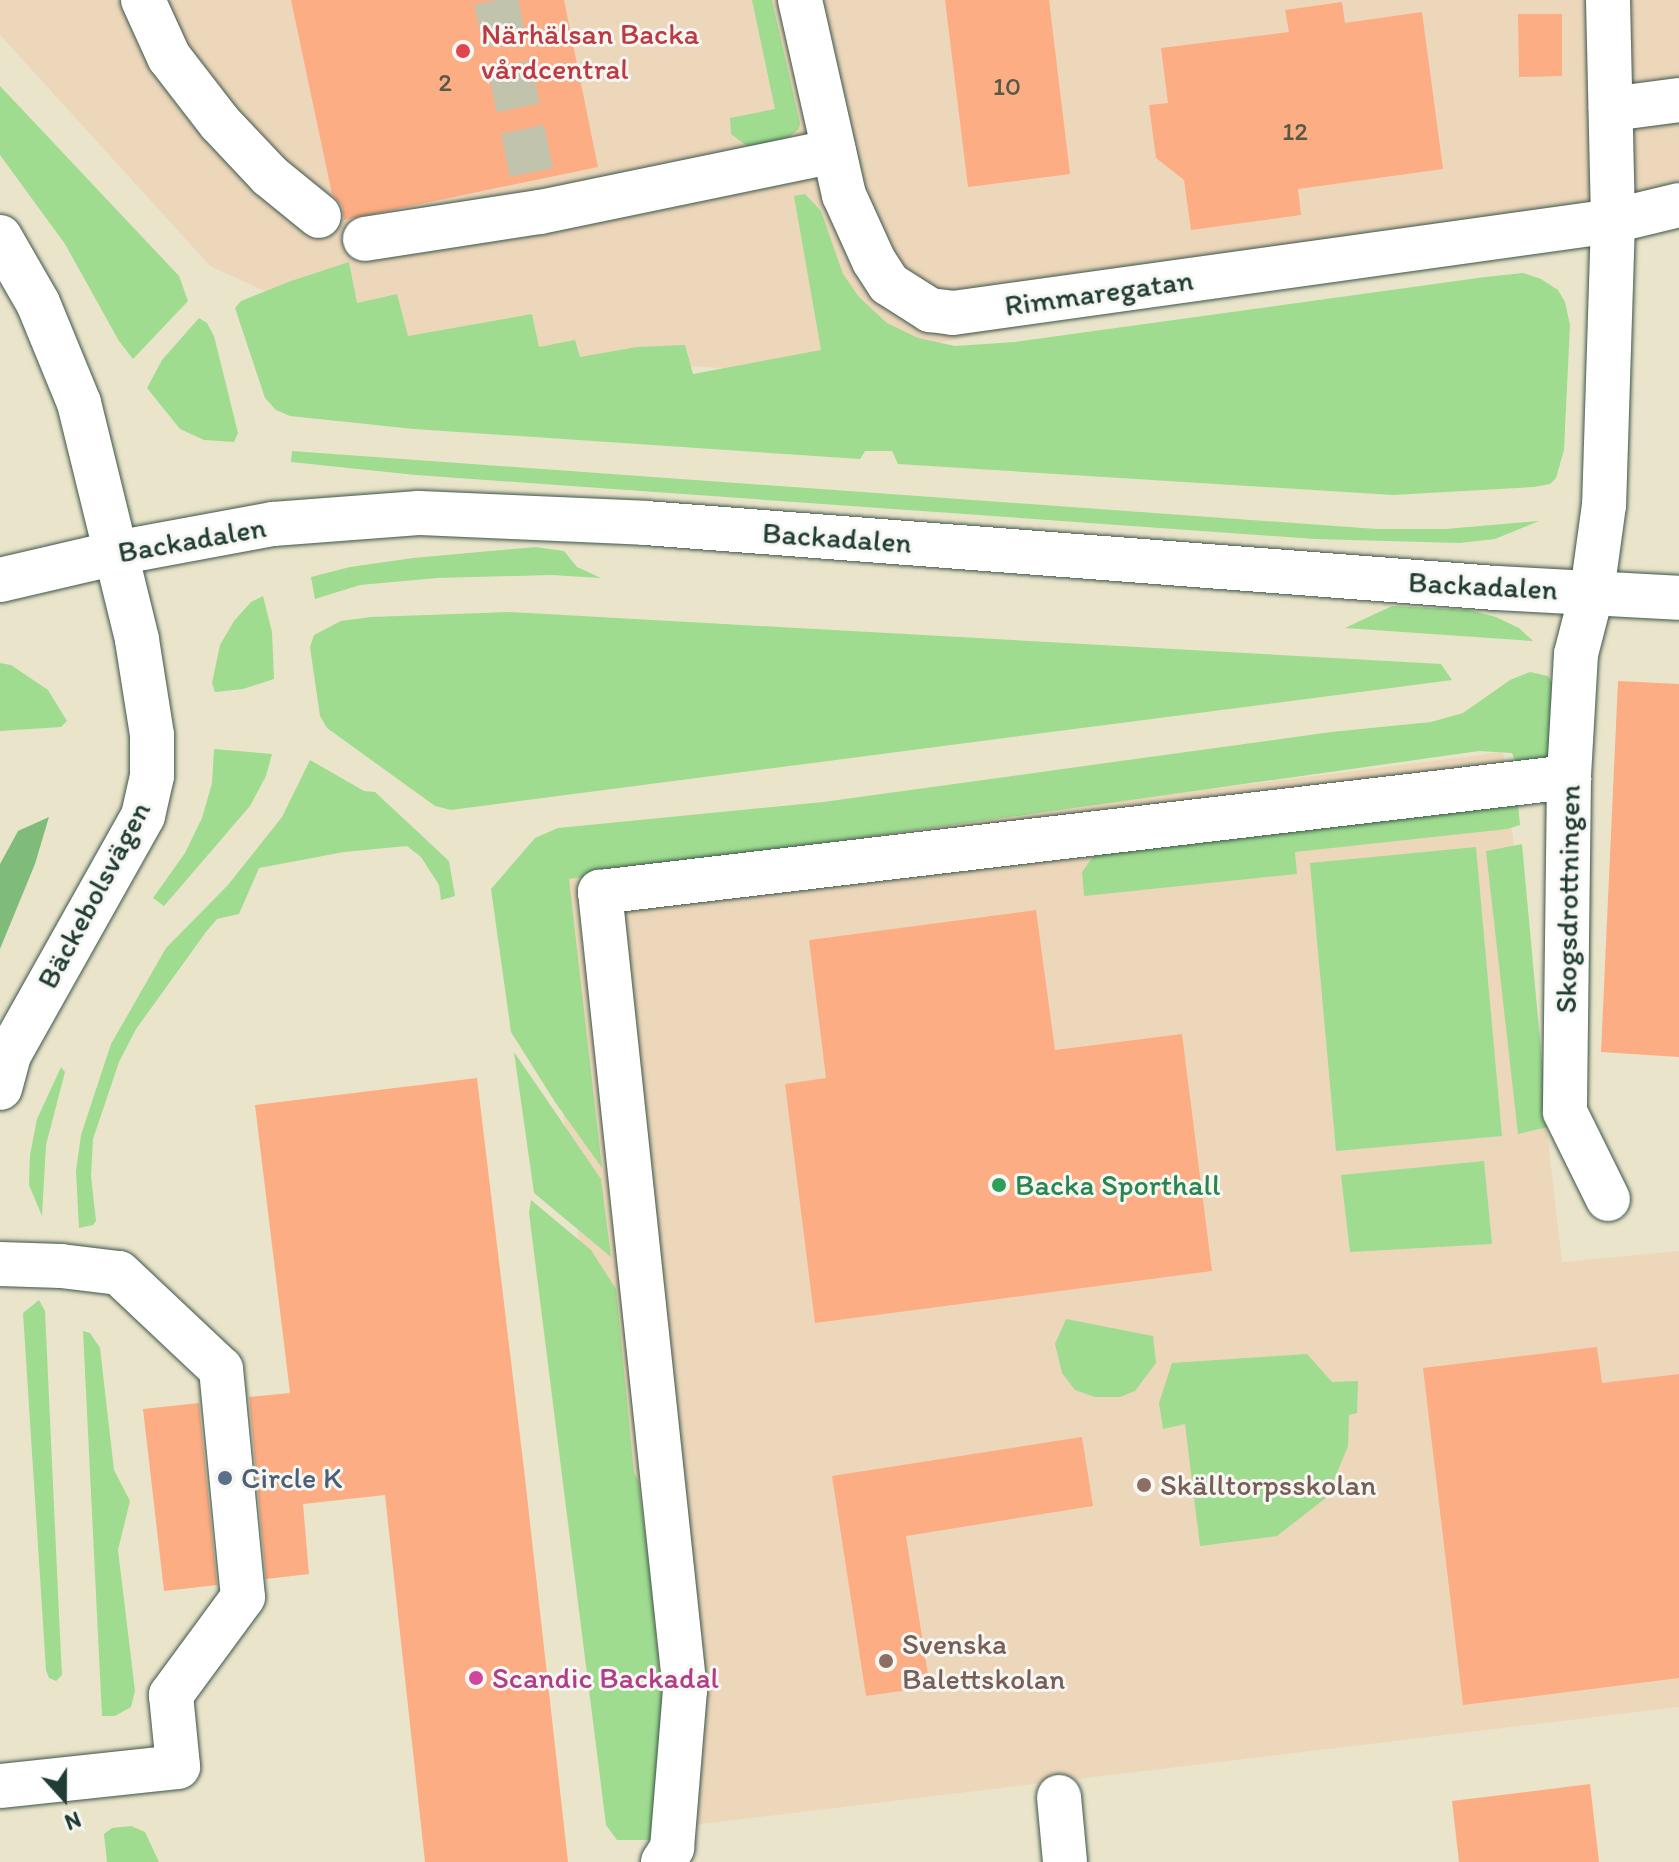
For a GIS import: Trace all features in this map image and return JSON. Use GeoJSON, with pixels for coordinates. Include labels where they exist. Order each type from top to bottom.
{"type":"FeatureCollection","features":[{"type":"Feature","properties":{"kind":"street"},"geometry":{"type":"LineString","coordinates":[[143,0],[169,57],[220,123],[270,176],[319,216]]}},
{"type":"Feature","properties":{"kind":"street","name":"Rimmaregatan"},"geometry":{"type":"LineString","coordinates":[[800,0],[844,195],[874,261],[889,284],[930,310],[953,313],[1613,221],[1679,205]]}},
{"type":"Feature","properties":{"kind":"street"},"geometry":{"type":"LineString","coordinates":[[1592,592],[1604,505],[1613,221],[1608,0]]}},
{"type":"Feature","properties":{"kind":"street"},"geometry":{"type":"LineString","coordinates":[[1611,109],[1679,100]]}},
{"type":"Feature","properties":{"kind":"street"},"geometry":{"type":"LineString","coordinates":[[365,239],[536,196],[834,151]]}},
{"type":"Feature","properties":{"kind":"street","name":"Bäckebolsvägen"},"geometry":{"type":"LineString","coordinates":[[0,237],[38,303],[79,403],[137,640],[152,735],[152,776],[143,816],[9,1055],[0,1088]]}},
{"type":"Feature","properties":{"kind":"street","name":"Backadalen"},"geometry":{"type":"LineString","coordinates":[[0,580],[116,553],[273,524],[419,513],[645,523],[1496,588],[1679,598]]}},
{"type":"Feature","properties":{"kind":"street","name":"Skogsdrottningen"},"geometry":{"type":"LineString","coordinates":[[1592,592],[1576,654],[1569,777],[1565,1112],[1608,1199]]}},
{"type":"Feature","properties":{"kind":"street"},"geometry":{"type":"LineString","coordinates":[[663,1862],[672,1848],[685,1691],[600,892],[1569,777]]}},
{"type":"Feature","properties":{"kind":"street"},"geometry":{"type":"LineString","coordinates":[[0,1264],[61,1266],[119,1273],[221,1369],[243,1597],[171,1695],[178,1767],[0,1786]]}},
{"type":"Feature","properties":{"kind":"street"},"geometry":{"type":"LineString","coordinates":[[1059,1797],[1065,1862]]}},
{"type":"Feature","properties":{"kind":"shaded area"},"geometry":{"type":"Polygon","coordinates":[[[0,0],[1679,0],[1679,201],[786,372],[385,347],[210,266],[0,35],[0,0]]]}},
{"type":"Feature","properties":{"kind":"shaded area","name":"Skälltorpsskolan"},"geometry":{"type":"Polygon","coordinates":[[[1503,752],[1562,1262],[1679,1251],[1679,1707],[651,1830],[534,875],[1503,752]]]}},
{"type":"Feature","properties":{"kind":"green space"},"geometry":{"type":"Polygon","coordinates":[[[752,0],[772,0],[800,123],[799,129],[786,139],[751,149],[731,134],[730,118],[775,109],[752,0]]]}},
{"type":"Feature","properties":{"kind":"green space"},"geometry":{"type":"Polygon","coordinates":[[[0,86],[179,276],[188,301],[133,359],[119,341],[65,244],[0,155],[0,86]]]}},
{"type":"Feature","properties":{"kind":"green space"},"geometry":{"type":"Polygon","coordinates":[[[805,194],[821,211],[843,274],[859,297],[887,323],[918,338],[955,346],[1015,342],[1485,277],[1523,273],[1541,279],[1558,290],[1565,302],[1570,325],[1564,450],[1556,478],[1550,484],[1534,487],[1393,495],[898,464],[892,451],[865,451],[860,459],[414,429],[290,416],[276,410],[265,398],[235,308],[241,301],[349,262],[357,303],[397,294],[408,336],[532,314],[539,347],[575,340],[580,357],[637,347],[685,345],[693,374],[821,350],[794,196],[805,194]]]}},
{"type":"Feature","properties":{"kind":"green space"},"geometry":{"type":"Polygon","coordinates":[[[199,318],[207,323],[214,336],[238,433],[234,442],[204,440],[180,429],[147,388],[162,360],[199,318]]]}},
{"type":"Feature","properties":{"kind":"green space"},"geometry":{"type":"Polygon","coordinates":[[[292,451],[1377,529],[1445,529],[1539,521],[1495,539],[1459,543],[1315,539],[416,475],[291,462],[292,451]]]}},
{"type":"Feature","properties":{"kind":"green space"},"geometry":{"type":"Polygon","coordinates":[[[535,547],[564,551],[577,567],[601,578],[551,575],[437,578],[360,585],[315,599],[311,577],[350,567],[535,547]]]}},
{"type":"Feature","properties":{"kind":"green space"},"geometry":{"type":"Polygon","coordinates":[[[263,596],[272,632],[274,679],[243,689],[215,692],[212,683],[220,645],[234,621],[251,602],[263,596]]]}},
{"type":"Feature","properties":{"kind":"green space"},"geometry":{"type":"Polygon","coordinates":[[[1392,606],[1469,610],[1496,617],[1519,628],[1533,641],[1345,628],[1392,606]]]}},
{"type":"Feature","properties":{"kind":"green space"},"geometry":{"type":"Polygon","coordinates":[[[511,612],[1441,664],[1452,680],[451,810],[435,806],[327,728],[320,716],[310,647],[314,635],[341,621],[371,617],[511,612]]]}},
{"type":"Feature","properties":{"kind":"green space"},"geometry":{"type":"Polygon","coordinates":[[[0,663],[11,665],[48,690],[67,721],[61,727],[0,731],[0,663]]]}},
{"type":"Feature","properties":{"kind":"green space"},"geometry":{"type":"Polygon","coordinates":[[[1530,672],[1548,676],[1554,686],[1561,719],[1545,767],[1517,765],[1512,753],[1479,751],[569,879],[602,1168],[511,1032],[491,889],[535,838],[558,828],[823,802],[1331,732],[1431,722],[1463,713],[1510,680],[1530,672]]]}},
{"type":"Feature","properties":{"kind":"green space"},"geometry":{"type":"Polygon","coordinates":[[[214,749],[272,754],[266,776],[250,806],[164,906],[153,898],[185,853],[202,818],[212,783],[214,749]]]}},
{"type":"Feature","properties":{"kind":"green space"},"geometry":{"type":"Polygon","coordinates":[[[310,760],[364,791],[375,792],[449,861],[455,896],[441,900],[439,885],[421,857],[407,846],[344,852],[259,868],[239,914],[217,919],[206,932],[136,1029],[119,1062],[93,1139],[91,1176],[96,1221],[93,1225],[79,1228],[76,1171],[81,1135],[111,1044],[166,948],[228,885],[282,817],[310,760]]]}},
{"type":"Feature","properties":{"kind":"green space"},"geometry":{"type":"Polygon","coordinates":[[[1518,804],[1520,825],[1507,829],[1295,852],[1297,874],[1084,896],[1082,872],[1095,854],[1518,804]]]}},
{"type":"Feature","properties":{"kind":"green space"},"geometry":{"type":"Polygon","coordinates":[[[49,817],[35,864],[0,949],[0,864],[18,831],[49,817]]]}},
{"type":"Feature","properties":{"kind":"green space"},"geometry":{"type":"Polygon","coordinates":[[[1522,844],[1548,1127],[1518,1134],[1486,851],[1522,844]]]}},
{"type":"Feature","properties":{"kind":"green space"},"geometry":{"type":"Polygon","coordinates":[[[1476,847],[1502,1136],[1336,1151],[1310,863],[1476,847]]]}},
{"type":"Feature","properties":{"kind":"green space"},"geometry":{"type":"Polygon","coordinates":[[[514,1052],[601,1179],[611,1257],[534,1193],[514,1052]]]}},
{"type":"Feature","properties":{"kind":"green space"},"geometry":{"type":"Polygon","coordinates":[[[61,1067],[65,1072],[46,1145],[42,1216],[29,1185],[30,1155],[37,1119],[61,1067]]]}},
{"type":"Feature","properties":{"kind":"green space"},"geometry":{"type":"Polygon","coordinates":[[[1484,1161],[1492,1244],[1350,1252],[1341,1175],[1484,1161]]]}},
{"type":"Feature","properties":{"kind":"green space"},"geometry":{"type":"Polygon","coordinates":[[[531,1200],[591,1250],[616,1289],[634,1473],[638,1480],[650,1572],[665,1731],[662,1837],[650,1840],[617,1840],[606,1825],[529,1213],[531,1200]]]}},
{"type":"Feature","properties":{"kind":"green space"},"geometry":{"type":"Polygon","coordinates":[[[39,1300],[45,1311],[62,1675],[56,1681],[49,1678],[46,1670],[23,1313],[39,1300]]]}},
{"type":"Feature","properties":{"kind":"green space"},"geometry":{"type":"Polygon","coordinates":[[[1066,1319],[1153,1336],[1156,1363],[1135,1391],[1120,1397],[1095,1397],[1075,1390],[1062,1373],[1055,1344],[1066,1319]]]}},
{"type":"Feature","properties":{"kind":"green space"},"geometry":{"type":"Polygon","coordinates":[[[83,1331],[90,1333],[100,1348],[114,1470],[130,1501],[118,1550],[135,1691],[131,1707],[115,1716],[102,1716],[83,1331]]]}},
{"type":"Feature","properties":{"kind":"green space"},"geometry":{"type":"Polygon","coordinates":[[[1307,1354],[1332,1382],[1358,1381],[1357,1413],[1349,1415],[1348,1446],[1327,1497],[1277,1536],[1200,1546],[1185,1424],[1163,1429],[1159,1403],[1172,1363],[1307,1354]]]}},
{"type":"Feature","properties":{"kind":"green space"},"geometry":{"type":"Polygon","coordinates":[[[131,1826],[145,1832],[159,1862],[107,1862],[104,1834],[112,1828],[131,1826]]]}},
{"type":"Feature","properties":{"kind":"building"},"geometry":{"type":"Polygon","coordinates":[[[291,0],[564,0],[598,167],[344,220],[342,206],[332,194],[291,0]]]}},
{"type":"Feature","properties":{"kind":"building"},"geometry":{"type":"Polygon","coordinates":[[[945,0],[1049,0],[1070,174],[968,187],[945,0]]]}},
{"type":"Feature","properties":{"kind":"building"},"geometry":{"type":"Polygon","coordinates":[[[1342,2],[1345,23],[1422,12],[1443,169],[1298,189],[1301,215],[1191,230],[1184,180],[1156,158],[1149,105],[1168,103],[1161,48],[1289,32],[1285,10],[1342,2]]]}},
{"type":"Feature","properties":{"kind":"building"},"geometry":{"type":"Polygon","coordinates":[[[1518,14],[1562,14],[1562,76],[1519,77],[1518,14]]]}},
{"type":"Feature","properties":{"kind":"building"},"geometry":{"type":"Polygon","coordinates":[[[1618,681],[1679,684],[1679,1057],[1601,1052],[1618,681]]]}},
{"type":"Feature","properties":{"kind":"building","name":"Backa Sporthall"},"geometry":{"type":"Polygon","coordinates":[[[1036,910],[1055,1050],[1182,1034],[1212,1271],[815,1323],[785,1084],[826,1078],[809,940],[1036,910]]]}},
{"type":"Feature","properties":{"kind":"building"},"geometry":{"type":"Polygon","coordinates":[[[477,1078],[568,1862],[425,1862],[385,1495],[303,1504],[309,1574],[266,1579],[249,1397],[290,1393],[255,1105],[477,1078]]]}},
{"type":"Feature","properties":{"kind":"building"},"geometry":{"type":"Polygon","coordinates":[[[1597,1347],[1602,1383],[1679,1374],[1679,1678],[1463,1705],[1423,1368],[1597,1347]]]}},
{"type":"Feature","properties":{"kind":"building"},"geometry":{"type":"Polygon","coordinates":[[[199,1403],[217,1585],[164,1591],[143,1409],[199,1403]]]}},
{"type":"Feature","properties":{"kind":"building"},"geometry":{"type":"Polygon","coordinates":[[[1082,1437],[1093,1506],[906,1536],[930,1687],[866,1696],[832,1476],[1082,1437]]]}},
{"type":"Feature","properties":{"kind":"building"},"geometry":{"type":"Polygon","coordinates":[[[1590,1784],[1599,1862],[1459,1862],[1452,1801],[1590,1784]]]}},
{"type":"Feature","properties":{"kind":"tunnel"},"geometry":{"type":"LineString","coordinates":[[496,0],[533,180]]}},
{"type":"Feature","properties":{"kind":"place","name":"Närhälsan Backa vårdcentral"},"geometry":{"type":"Point","coordinates":[463,51]}},
{"type":"Feature","properties":{"kind":"place","name":"Backa Sporthall"},"geometry":{"type":"Point","coordinates":[999,1185]}},
{"type":"Feature","properties":{"kind":"place","name":"Circle K"},"geometry":{"type":"Point","coordinates":[225,1478]}},
{"type":"Feature","properties":{"kind":"place","name":"Skälltorpsskolan"},"geometry":{"type":"Point","coordinates":[1144,1485]}},
{"type":"Feature","properties":{"kind":"place","name":"Svenska Balettskolan"},"geometry":{"type":"Point","coordinates":[886,1661]}},
{"type":"Feature","properties":{"kind":"place","name":"Scandic Backadal"},"geometry":{"type":"Point","coordinates":[476,1678]}}]}
